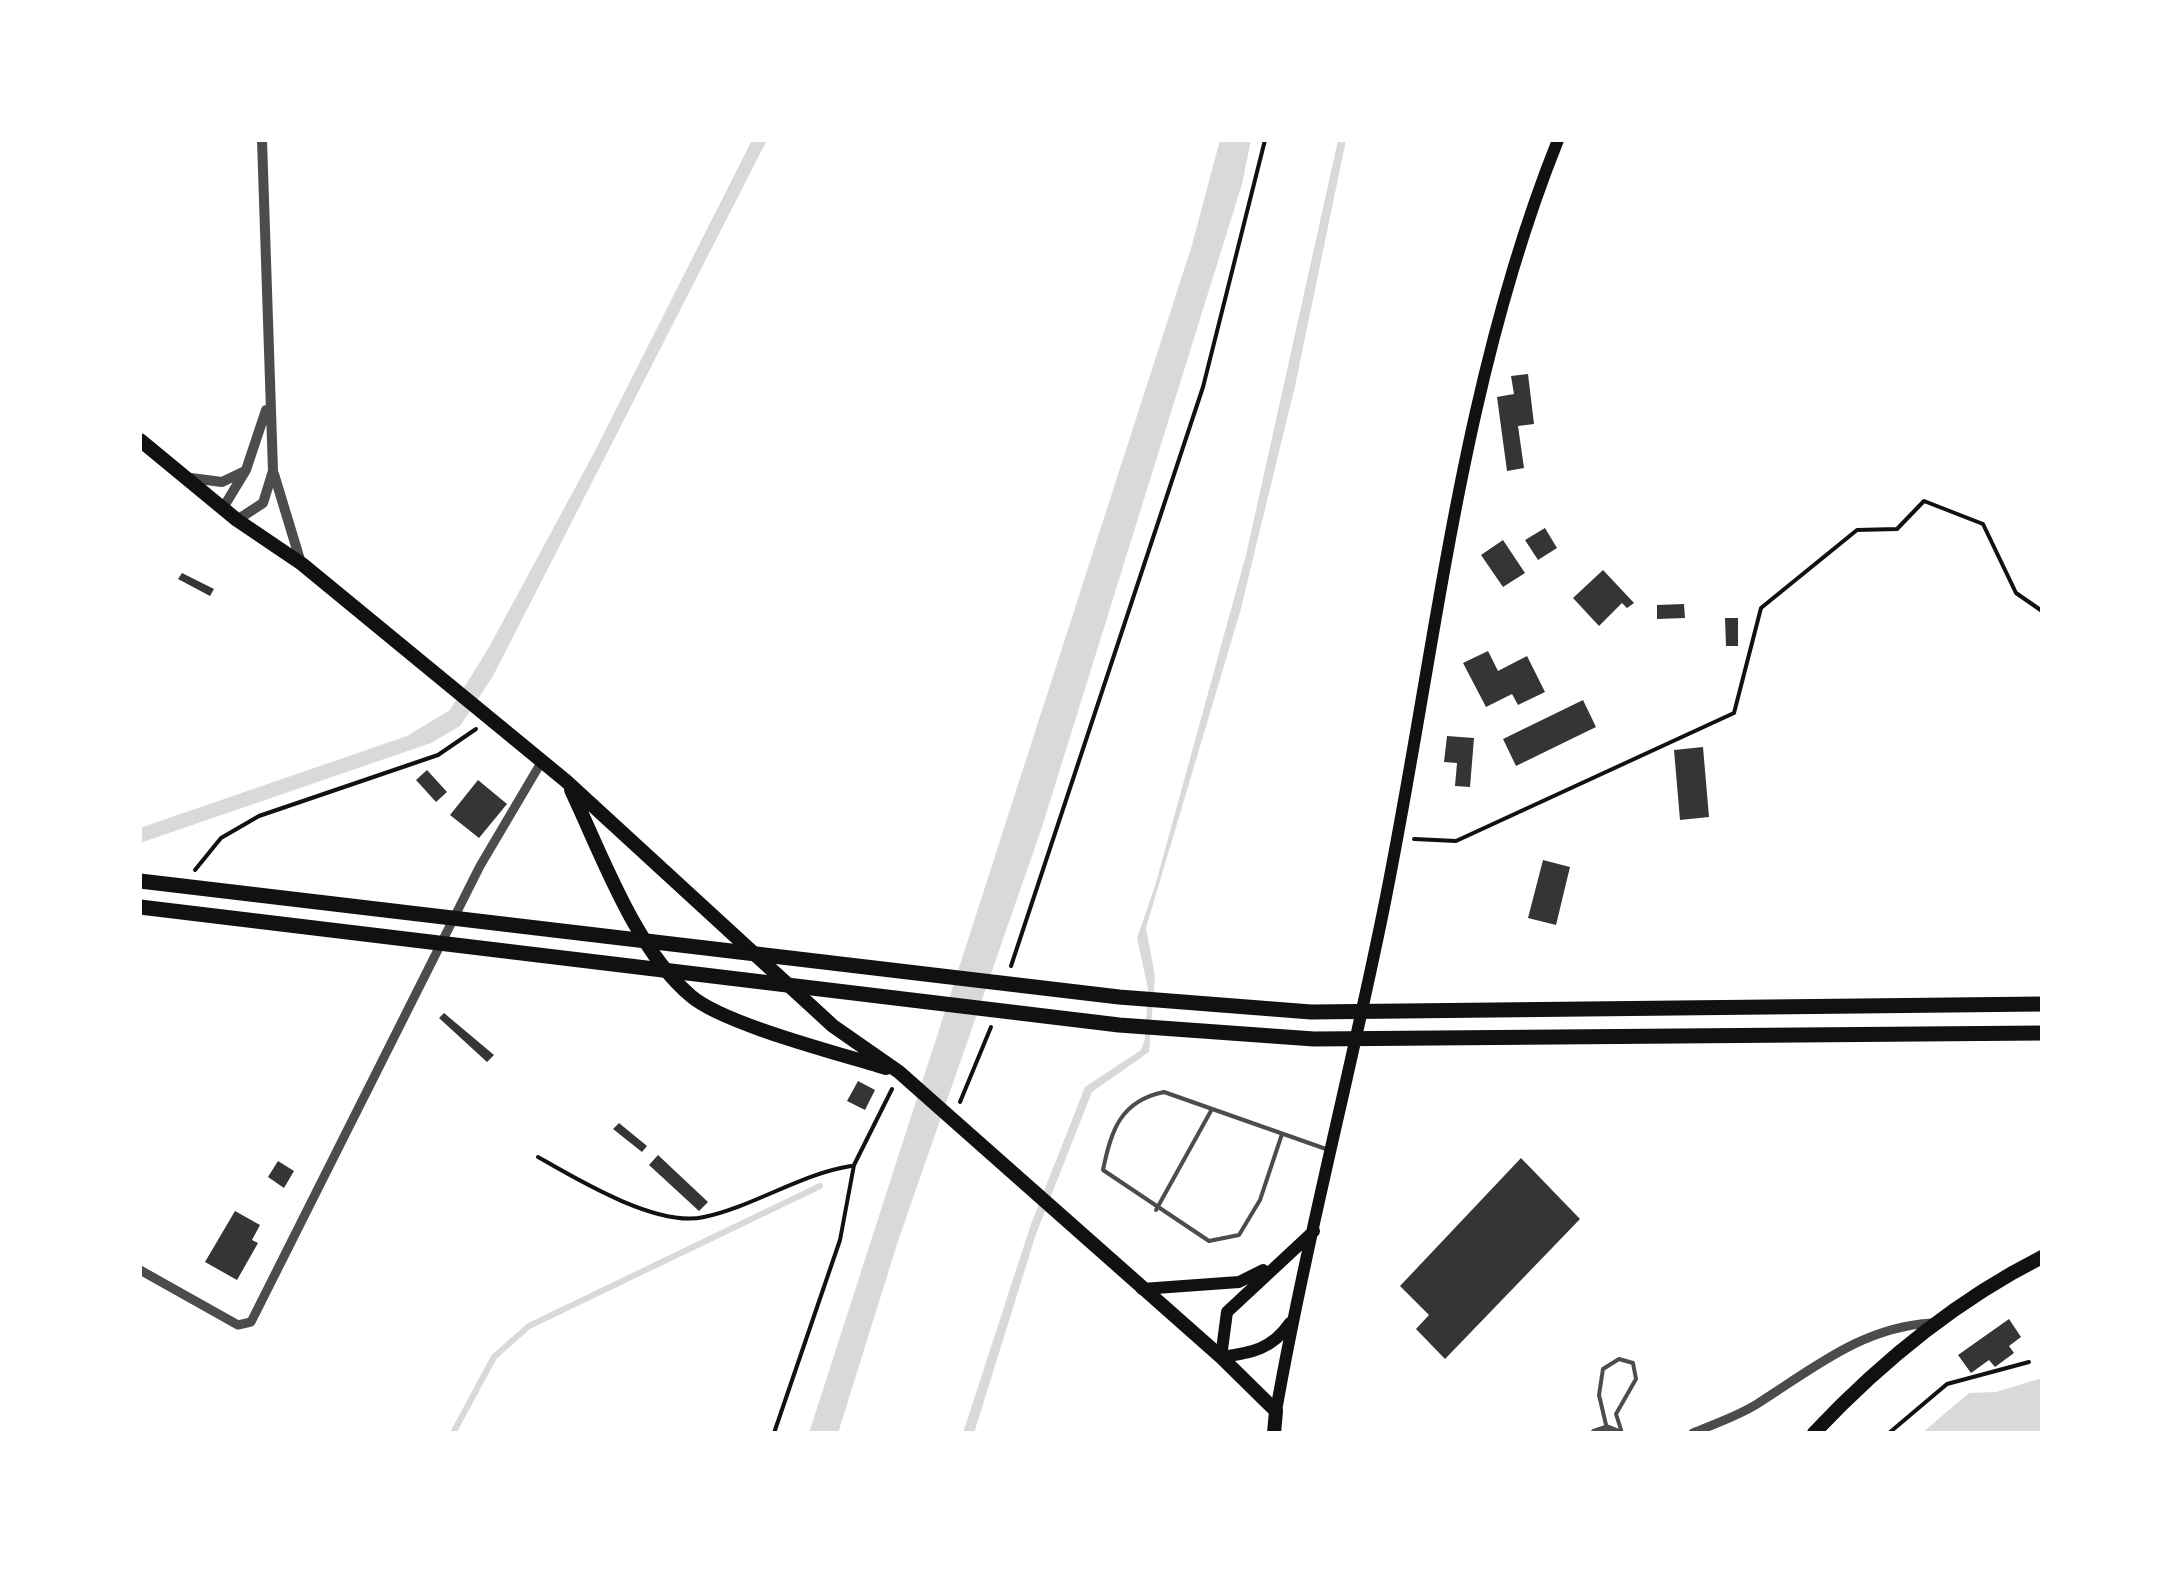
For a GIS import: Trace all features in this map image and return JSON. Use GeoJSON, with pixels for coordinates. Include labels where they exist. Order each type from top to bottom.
{"type":"FeatureCollection","features":[{"type":"Feature","properties":{"kind":"highway"},"geometry":{"type":"LineString","coordinates":[[140,881],[1119,997],[1311,1012],[2042,1004]]}},
{"type":"Feature","properties":{"kind":"highway"},"geometry":{"type":"LineString","coordinates":[[140,907],[1158,1028],[1314,1039],[2042,1033]]}},
{"type":"Feature","properties":{"kind":"main road"},"geometry":{"type":"LineString","coordinates":[[1274,1433],[1292,1320],[1316,1230],[1396,838],[1484,361],[1523,226],[1558,140]]}},
{"type":"Feature","properties":{"kind":"main road"},"geometry":{"type":"LineString","coordinates":[[140,440],[191,478],[237,520],[302,564],[566,780],[833,1026],[898,1072],[1140,1289],[1221,1356],[1276,1411]]}},
{"type":"Feature","properties":{"kind":"main road"},"geometry":{"type":"LineString","coordinates":[[566,780],[640,933],[692,998],[759,1028],[898,1072]]}},
{"type":"Feature","properties":{"kind":"main road"},"geometry":{"type":"LineString","coordinates":[[1221,1356],[1227,1312],[1274,1264],[1316,1230]]}},
{"type":"Feature","properties":{"kind":"main road"},"geometry":{"type":"LineString","coordinates":[[1814,1433],[1934,1323],[1966,1299],[2042,1257]]}},
{"type":"Feature","properties":{"kind":"main road"},"geometry":{"type":"LineString","coordinates":[[1140,1289],[1239,1282],[1274,1264]]}},
{"type":"Feature","properties":{"kind":"main road"},"geometry":{"type":"LineString","coordinates":[[1221,1356],[1253,1353],[1278,1340],[1292,1320]]}},
{"type":"Feature","properties":{"kind":"street"},"geometry":{"type":"LineString","coordinates":[[262,140],[273,471],[302,564]]}},
{"type":"Feature","properties":{"kind":"street"},"geometry":{"type":"LineString","coordinates":[[223,508],[246,470],[268,404]]}},
{"type":"Feature","properties":{"kind":"street"},"geometry":{"type":"LineString","coordinates":[[191,478],[222,482],[246,470]]}},
{"type":"Feature","properties":{"kind":"street"},"geometry":{"type":"LineString","coordinates":[[237,520],[263,503],[273,471]]}},
{"type":"Feature","properties":{"kind":"street"},"geometry":{"type":"LineString","coordinates":[[140,1270],[238,1324],[252,1322],[480,866],[542,761]]}},
{"type":"Feature","properties":{"kind":"street"},"geometry":{"type":"LineString","coordinates":[[1693,1433],[1754,1407],[1846,1346],[1896,1326],[1934,1323]]}},
{"type":"Feature","properties":{"kind":"street"},"geometry":{"type":"LineString","coordinates":[[1595,1433],[1615,1432]]}},
{"type":"Feature","properties":{"kind":"lane"},"geometry":{"type":"LineString","coordinates":[[1282,1134],[1260,1200],[1240,1235],[1209,1241],[1156,1210],[1103,1170],[1111,1131],[1140,1096],[1164,1092],[1331,1151]]}},
{"type":"Feature","properties":{"kind":"lane"},"geometry":{"type":"LineString","coordinates":[[1156,1210],[1212,1109]]}},
{"type":"Feature","properties":{"kind":"lane"},"geometry":{"type":"LineString","coordinates":[[1618,1359],[1633,1363],[1636,1378],[1616,1414],[1615,1432],[1600,1395],[1603,1369],[1618,1359]]}},
{"type":"Feature","properties":{"kind":"path"},"geometry":{"type":"LineString","coordinates":[[1009,972],[1204,387],[1265,140]]}},
{"type":"Feature","properties":{"kind":"path"},"geometry":{"type":"LineString","coordinates":[[1396,838],[1456,841],[1734,713],[1761,608],[1857,530],[1898,529],[1924,501],[1983,524],[2016,593],[2042,611]]}},
{"type":"Feature","properties":{"kind":"path"},"geometry":{"type":"LineString","coordinates":[[186,883],[221,838],[259,816],[438,754],[485,716]]}},
{"type":"Feature","properties":{"kind":"path"},"geometry":{"type":"LineString","coordinates":[[952,1120],[997,1009]]}},
{"type":"Feature","properties":{"kind":"path"},"geometry":{"type":"LineString","coordinates":[[774,1433],[840,1240],[854,1166],[873,1134],[898,1072]]}},
{"type":"Feature","properties":{"kind":"path"},"geometry":{"type":"LineString","coordinates":[[538,1157],[599,1191],[669,1216],[702,1218],[832,1169],[854,1166]]}},
{"type":"Feature","properties":{"kind":"path"},"geometry":{"type":"LineString","coordinates":[[1888,1433],[1947,1384],[2029,1362]]}},
{"type":"Feature","properties":{"kind":"shaded area"},"geometry":{"type":"Polygon","coordinates":[[[752,140],[767,140],[493,676],[460,726],[431,743],[140,843],[140,828],[407,736],[450,710],[488,649],[594,453],[752,140]]]}},
{"type":"Feature","properties":{"kind":"shaded area"},"geometry":{"type":"Polygon","coordinates":[[[1220,140],[1251,140],[1242,184],[1042,827],[898,1241],[838,1433],[809,1433],[1192,245],[1220,140]]]}},
{"type":"Feature","properties":{"kind":"shaded area"},"geometry":{"type":"Polygon","coordinates":[[[1338,140],[1346,140],[1295,386],[1240,612],[1146,928],[1155,976],[1149,1052],[1092,1092],[1036,1234],[974,1433],[963,1433],[1031,1224],[1085,1087],[1141,1050],[1145,1039],[1148,989],[1137,938],[1155,886],[1246,555],[1338,140]]]}},
{"type":"Feature","properties":{"kind":"shaded area"},"geometry":{"type":"Polygon","coordinates":[[[2042,1378],[2042,1433],[1922,1433],[1969,1393],[1996,1392],[2042,1378]]]}},
{"type":"Feature","properties":{"kind":"building"},"geometry":{"type":"Polygon","coordinates":[[[1528,374],[1534,424],[1518,426],[1524,468],[1507,471],[1497,397],[1514,394],[1511,376],[1528,374]]]}},
{"type":"Feature","properties":{"kind":"building"},"geometry":{"type":"Polygon","coordinates":[[[1545,528],[1557,548],[1538,560],[1525,540],[1545,528]]]}},
{"type":"Feature","properties":{"kind":"building"},"geometry":{"type":"Polygon","coordinates":[[[1503,540],[1525,573],[1503,587],[1481,555],[1503,540]]]}},
{"type":"Feature","properties":{"kind":"building"},"geometry":{"type":"Polygon","coordinates":[[[1603,570],[1634,603],[1627,608],[1622,603],[1599,626],[1573,598],[1603,570]]]}},
{"type":"Feature","properties":{"kind":"building"},"geometry":{"type":"Polygon","coordinates":[[[182,573],[214,589],[210,596],[178,579],[182,573]]]}},
{"type":"Feature","properties":{"kind":"building"},"geometry":{"type":"Polygon","coordinates":[[[1684,604],[1685,618],[1657,619],[1657,605],[1684,604]]]}},
{"type":"Feature","properties":{"kind":"building"},"geometry":{"type":"Polygon","coordinates":[[[1725,618],[1738,618],[1738,646],[1726,646],[1725,618]]]}},
{"type":"Feature","properties":{"kind":"building"},"geometry":{"type":"Polygon","coordinates":[[[1488,651],[1498,671],[1527,656],[1545,692],[1518,705],[1512,694],[1486,707],[1463,663],[1488,651]]]}},
{"type":"Feature","properties":{"kind":"building"},"geometry":{"type":"Polygon","coordinates":[[[1583,700],[1596,727],[1516,766],[1503,739],[1583,700]]]}},
{"type":"Feature","properties":{"kind":"building"},"geometry":{"type":"Polygon","coordinates":[[[1447,736],[1474,738],[1470,787],[1455,786],[1457,763],[1444,762],[1447,736]]]}},
{"type":"Feature","properties":{"kind":"building"},"geometry":{"type":"Polygon","coordinates":[[[1703,747],[1709,817],[1680,820],[1674,750],[1703,747]]]}},
{"type":"Feature","properties":{"kind":"building"},"geometry":{"type":"Polygon","coordinates":[[[427,770],[447,792],[436,802],[416,780],[427,770]]]}},
{"type":"Feature","properties":{"kind":"building"},"geometry":{"type":"Polygon","coordinates":[[[478,780],[507,804],[479,838],[450,815],[478,780]]]}},
{"type":"Feature","properties":{"kind":"building"},"geometry":{"type":"Polygon","coordinates":[[[1543,860],[1570,867],[1556,925],[1528,918],[1543,860]]]}},
{"type":"Feature","properties":{"kind":"building"},"geometry":{"type":"Polygon","coordinates":[[[444,1013],[494,1055],[487,1062],[439,1018],[444,1013]]]}},
{"type":"Feature","properties":{"kind":"building"},"geometry":{"type":"Polygon","coordinates":[[[858,1081],[875,1090],[865,1110],[847,1101],[858,1081]]]}},
{"type":"Feature","properties":{"kind":"building"},"geometry":{"type":"Polygon","coordinates":[[[619,1123],[647,1146],[642,1152],[613,1129],[619,1123]]]}},
{"type":"Feature","properties":{"kind":"building"},"geometry":{"type":"Polygon","coordinates":[[[658,1155],[708,1202],[699,1211],[649,1165],[658,1155]]]}},
{"type":"Feature","properties":{"kind":"building"},"geometry":{"type":"Polygon","coordinates":[[[1521,1158],[1580,1219],[1445,1359],[1416,1329],[1429,1315],[1400,1286],[1521,1158]]]}},
{"type":"Feature","properties":{"kind":"building"},"geometry":{"type":"Polygon","coordinates":[[[278,1161],[294,1171],[284,1188],[268,1177],[278,1161]]]}},
{"type":"Feature","properties":{"kind":"building"},"geometry":{"type":"Polygon","coordinates":[[[235,1211],[260,1225],[252,1240],[258,1243],[237,1280],[205,1262],[235,1211]]]}},
{"type":"Feature","properties":{"kind":"building"},"geometry":{"type":"Polygon","coordinates":[[[2009,1319],[2021,1337],[2009,1346],[2014,1353],[1995,1367],[1989,1360],[1971,1373],[1958,1355],[2009,1319]]]}},
{"type":"Feature","properties":{"kind":"waterway"},"geometry":{"type":"LineString","coordinates":[[453,1433],[494,1357],[529,1326],[820,1186]]}}]}
